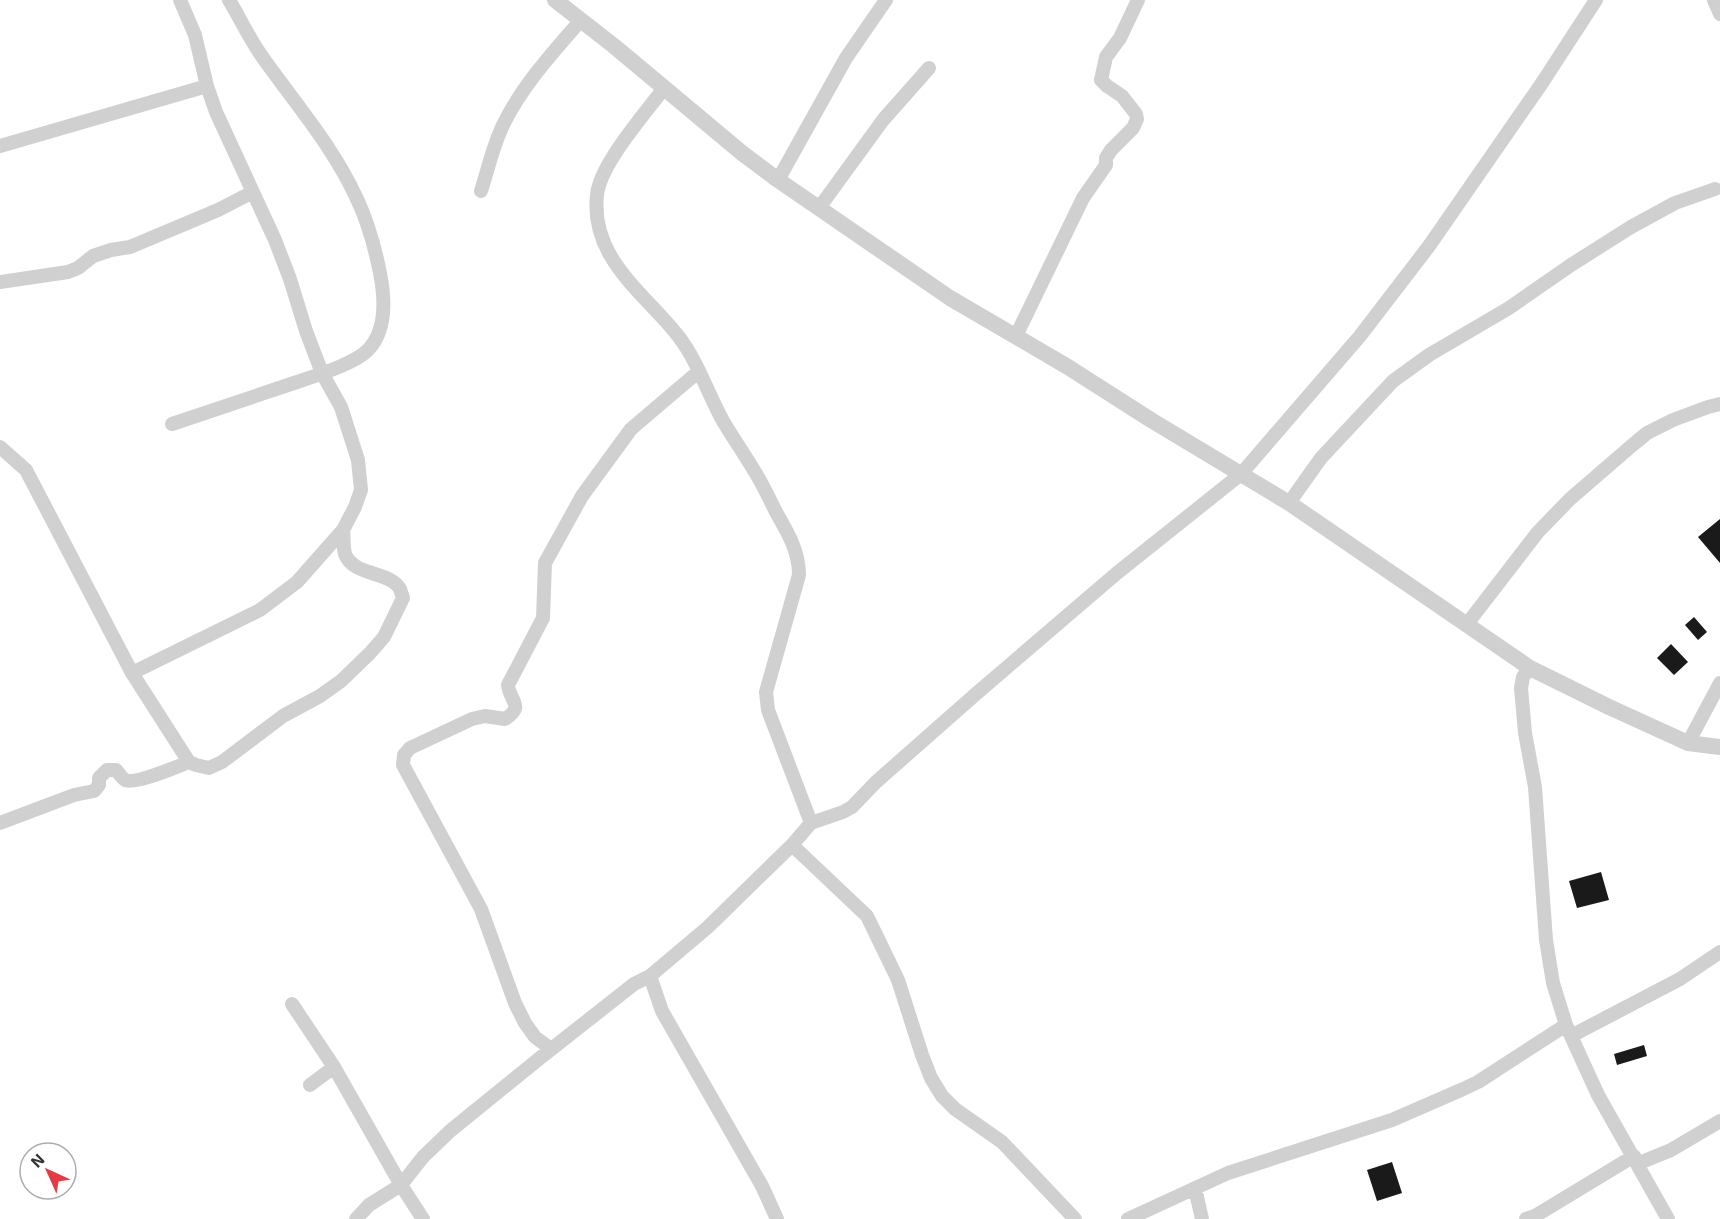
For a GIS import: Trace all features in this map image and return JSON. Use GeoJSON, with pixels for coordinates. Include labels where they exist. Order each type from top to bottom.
{"type":"FeatureCollection","features":[{"type":"Feature","properties":{"kind":"street"},"geometry":{"type":"LineString","coordinates":[[132,674],[260,610],[297,582],[343,530],[361,490],[358,460],[341,407],[322,373],[275,240],[216,112],[207,86],[195,35],[180,0]]}},
{"type":"Feature","properties":{"kind":"street"},"geometry":{"type":"LineString","coordinates":[[172,424],[322,373],[356,359],[374,343],[381,327],[384,294],[374,246],[358,199],[339,164],[309,118],[260,54],[229,0]]}},
{"type":"Feature","properties":{"kind":"street"},"geometry":{"type":"LineString","coordinates":[[555,0],[742,153],[950,298],[1289,503],[1530,668],[1609,707],[1688,742],[1720,747]]}},
{"type":"Feature","properties":{"kind":"street"},"geometry":{"type":"LineString","coordinates":[[778,180],[846,58],[886,0]]}},
{"type":"Feature","properties":{"kind":"street"},"geometry":{"type":"LineString","coordinates":[[1016,336],[1083,198],[1106,165],[1106,158],[1111,150],[1133,128],[1137,119],[1136,114],[1122,96],[1101,80],[1106,57],[1120,38],[1138,0]]}},
{"type":"Feature","properties":{"kind":"street"},"geometry":{"type":"LineString","coordinates":[[356,1219],[369,1205],[401,1185],[423,1157],[450,1131],[634,984],[650,976],[708,927],[792,845],[811,823],[852,807],[876,782],[977,693],[1143,552],[1241,474],[1360,336],[1429,246],[1542,84],[1596,0]]}},
{"type":"Feature","properties":{"kind":"street"},"geometry":{"type":"LineString","coordinates":[[1714,0],[1720,14]]}},
{"type":"Feature","properties":{"kind":"street"},"geometry":{"type":"LineString","coordinates":[[481,191],[494,146],[507,117],[551,55],[580,20]]}},
{"type":"Feature","properties":{"kind":"street"},"geometry":{"type":"LineString","coordinates":[[819,208],[883,120],[929,68]]}},
{"type":"Feature","properties":{"kind":"street"},"geometry":{"type":"LineString","coordinates":[[0,146],[207,86]]}},
{"type":"Feature","properties":{"kind":"street"},"geometry":{"type":"LineString","coordinates":[[664,88],[610,162],[601,180],[597,196],[598,218],[603,240],[615,264],[679,337],[694,361],[723,421],[756,474],[794,544],[799,563],[799,575],[766,692],[768,710],[811,823]]}},
{"type":"Feature","properties":{"kind":"street"},"geometry":{"type":"LineString","coordinates":[[1289,503],[1321,458],[1393,381],[1429,355],[1509,308],[1571,264],[1631,226],[1674,203],[1715,189]]}},
{"type":"Feature","properties":{"kind":"street"},"geometry":{"type":"LineString","coordinates":[[0,282],[68,272],[78,268],[93,256],[130,247],[218,210],[253,192]]}},
{"type":"Feature","properties":{"kind":"street"},"geometry":{"type":"LineString","coordinates":[[551,1049],[535,1036],[520,1013],[481,909],[403,765],[404,755],[410,748],[472,719],[485,716],[505,719],[513,714],[516,702],[509,693],[508,685],[543,618],[545,563],[582,496],[631,429],[698,372]]}},
{"type":"Feature","properties":{"kind":"street"},"geometry":{"type":"LineString","coordinates":[[1467,624],[1538,532],[1570,499],[1647,432],[1673,420],[1720,404]]}},
{"type":"Feature","properties":{"kind":"street"},"geometry":{"type":"LineString","coordinates":[[0,447],[26,470],[132,674],[189,762]]}},
{"type":"Feature","properties":{"kind":"street"},"geometry":{"type":"LineString","coordinates":[[0,823],[74,795],[94,790],[99,785],[101,774],[107,770],[116,770],[123,779],[132,781],[189,762],[209,768],[222,762],[283,716],[320,696],[341,681],[384,637],[403,598],[400,588],[393,581],[358,567],[350,561],[345,553],[343,530]]}},
{"type":"Feature","properties":{"kind":"street"},"geometry":{"type":"LineString","coordinates":[[1530,668],[1523,677],[1521,688],[1525,733],[1535,787],[1546,940],[1553,983],[1568,1030],[1598,1095],[1668,1219]]}},
{"type":"Feature","properties":{"kind":"street"},"geometry":{"type":"LineString","coordinates":[[1688,742],[1720,683]]}},
{"type":"Feature","properties":{"kind":"street"},"geometry":{"type":"LineString","coordinates":[[792,845],[867,916],[898,980],[922,1055],[931,1078],[942,1096],[955,1109],[1002,1142],[1076,1219]]}},
{"type":"Feature","properties":{"kind":"street"},"geometry":{"type":"LineString","coordinates":[[1128,1219],[1228,1173],[1392,1120],[1461,1090],[1568,1030],[1680,979],[1720,952]]}},
{"type":"Feature","properties":{"kind":"street"},"geometry":{"type":"LineString","coordinates":[[650,976],[662,1011],[757,1176],[777,1219]]}},
{"type":"Feature","properties":{"kind":"street"},"geometry":{"type":"LineString","coordinates":[[292,1004],[334,1067],[401,1185],[423,1219]]}},
{"type":"Feature","properties":{"kind":"street"},"geometry":{"type":"LineString","coordinates":[[310,1085],[334,1067]]}},
{"type":"Feature","properties":{"kind":"street"},"geometry":{"type":"LineString","coordinates":[[1526,1219],[1636,1160],[1671,1150],[1720,1121]]}},
{"type":"Feature","properties":{"kind":"street"},"geometry":{"type":"LineString","coordinates":[[1195,1188],[1202,1219]]}},
{"type":"Feature","properties":{"kind":"building"},"geometry":{"type":"Polygon","coordinates":[[[1720,519],[1720,563],[1698,537],[1720,519]]]}},
{"type":"Feature","properties":{"kind":"building"},"geometry":{"type":"Polygon","coordinates":[[[1694,617],[1707,632],[1698,640],[1685,625],[1694,617]]]}},
{"type":"Feature","properties":{"kind":"building"},"geometry":{"type":"Polygon","coordinates":[[[1671,644],[1688,662],[1674,675],[1657,658],[1671,644]]]}},
{"type":"Feature","properties":{"kind":"building"},"geometry":{"type":"Polygon","coordinates":[[[1601,872],[1609,900],[1577,908],[1569,881],[1601,872]]]}},
{"type":"Feature","properties":{"kind":"building"},"geometry":{"type":"Polygon","coordinates":[[[1644,1045],[1647,1056],[1617,1065],[1614,1054],[1644,1045]]]}},
{"type":"Feature","properties":{"kind":"building"},"geometry":{"type":"Polygon","coordinates":[[[1392,1162],[1402,1193],[1377,1201],[1367,1170],[1392,1162]]]}}]}
